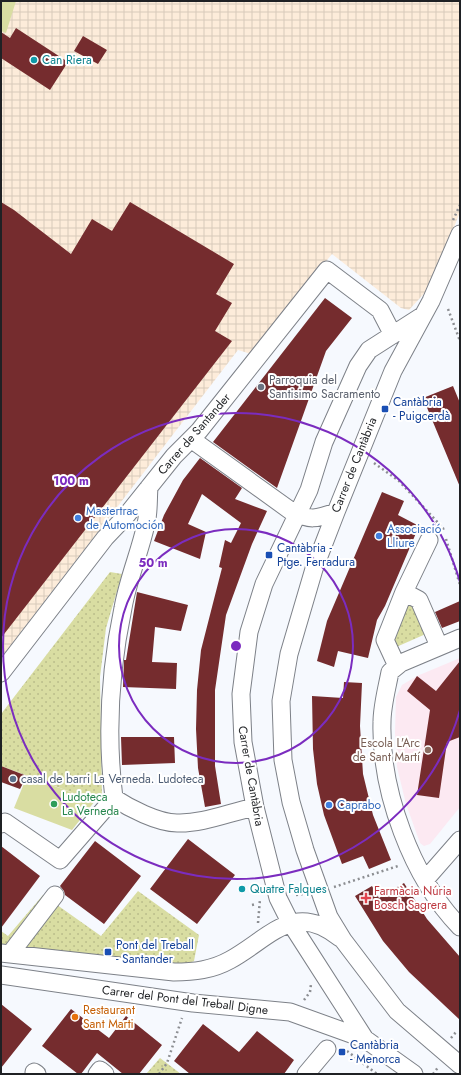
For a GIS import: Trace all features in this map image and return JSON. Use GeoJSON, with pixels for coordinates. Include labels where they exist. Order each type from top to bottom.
{"type":"FeatureCollection","features":[{"type":"Feature","properties":{"kind":"street","name":"Carrer de Cantàbria"},"geometry":{"type":"LineString","coordinates":[[459,241],[424,315],[393,371],[336,512],[314,569],[289,654],[280,701],[282,760],[291,802],[319,891],[330,917],[343,940],[397,1011],[460,1065]]}},
{"type":"Feature","properties":{"kind":"street","name":"Carrer de Santander"},"geometry":{"type":"LineString","coordinates":[[1,673],[105,538],[126,516],[174,456],[191,439],[327,270],[380,310],[393,336]]}},
{"type":"Feature","properties":{"kind":"street","name":"Carrer de Cantàbria"},"geometry":{"type":"LineString","coordinates":[[414,1074],[365,1040],[290,922],[278,898],[255,807],[243,742],[241,694],[243,665],[250,627],[264,584],[309,490],[324,442],[358,366],[369,350],[424,315]]}},
{"type":"Feature","properties":{"kind":"street"},"geometry":{"type":"LineString","coordinates":[[191,439],[279,504],[298,514],[307,518],[317,519],[336,512]]}},
{"type":"Feature","properties":{"kind":"street"},"geometry":{"type":"LineString","coordinates":[[1,824],[5,822],[60,860],[114,798],[111,755],[112,680],[114,656],[123,607],[147,522],[149,487]]}},
{"type":"Feature","properties":{"kind":"street"},"geometry":{"type":"LineString","coordinates":[[398,666],[385,640],[404,592],[429,540]]}},
{"type":"Feature","properties":{"kind":"street"},"geometry":{"type":"LineString","coordinates":[[404,592],[419,600],[440,646]]}},
{"type":"Feature","properties":{"kind":"street"},"geometry":{"type":"LineString","coordinates":[[460,638],[398,666],[390,672],[382,722],[384,769],[396,813],[412,854],[425,880],[460,928]]}},
{"type":"Feature","properties":{"kind":"street"},"geometry":{"type":"LineString","coordinates":[[114,798],[129,808],[176,823],[206,819],[255,807]]}},
{"type":"Feature","properties":{"kind":"street"},"geometry":{"type":"LineString","coordinates":[[425,880],[460,840]]}},
{"type":"Feature","properties":{"kind":"street"},"geometry":{"type":"LineString","coordinates":[[6,954],[55,895]]}},
{"type":"Feature","properties":{"kind":"street"},"geometry":{"type":"LineString","coordinates":[[265,935],[277,910],[278,898]]}},
{"type":"Feature","properties":{"kind":"street"},"geometry":{"type":"LineString","coordinates":[[265,935],[290,922],[304,921],[322,926],[343,940]]}},
{"type":"Feature","properties":{"kind":"street","name":"Carrer del Pont del Treball Digne"},"geometry":{"type":"LineString","coordinates":[[6,954],[174,972],[192,972],[206,970],[230,960],[255,944],[265,935]]}},
{"type":"Feature","properties":{"kind":"street","name":"Carrer del Pont del Treball Digne"},"geometry":{"type":"LineString","coordinates":[[1,975],[194,1003],[290,1012],[365,1040]]}},
{"type":"Feature","properties":{"kind":"street"},"geometry":{"type":"LineString","coordinates":[[306,1074],[328,1049]]}},
{"type":"Feature","properties":{"kind":"street"},"geometry":{"type":"LineString","coordinates":[[97,1074],[100,1070],[105,1074]]}},
{"type":"Feature","properties":{"kind":"path"},"geometry":{"type":"LineString","coordinates":[[448,309],[460,341]]}},
{"type":"Feature","properties":{"kind":"path"},"geometry":{"type":"LineString","coordinates":[[374,463],[399,481],[443,528],[460,585]]}},
{"type":"Feature","properties":{"kind":"path"},"geometry":{"type":"LineString","coordinates":[[330,888],[398,866]]}},
{"type":"Feature","properties":{"kind":"path"},"geometry":{"type":"LineString","coordinates":[[296,895],[304,894]]}},
{"type":"Feature","properties":{"kind":"path"},"geometry":{"type":"LineString","coordinates":[[252,905],[256,904]]}},
{"type":"Feature","properties":{"kind":"path"},"geometry":{"type":"LineString","coordinates":[[300,1003],[310,992],[311,981]]}},
{"type":"Feature","properties":{"kind":"path"},"geometry":{"type":"LineString","coordinates":[[159,1074],[167,1063],[182,1017]]}},
{"type":"Feature","properties":{"kind":"path"},"geometry":{"type":"LineString","coordinates":[[444,1036],[450,1040],[456,1032]]}},
{"type":"Feature","properties":{"kind":"shaded area"},"geometry":{"type":"Polygon","coordinates":[[[1,1],[460,1],[460,212],[431,286],[409,310],[401,308],[332,254],[251,354],[238,350],[1,658],[1,1]]]}},
{"type":"Feature","properties":{"kind":"shaded area","name":"Escola L'Arc de Sant Martí"},"geometry":{"type":"Polygon","coordinates":[[[460,658],[460,807],[430,844],[424,846],[420,843],[406,804],[397,767],[395,733],[396,697],[402,685],[417,676],[460,658]]]}},
{"type":"Feature","properties":{"kind":"green space"},"geometry":{"type":"Polygon","coordinates":[[[1,1],[16,1],[6,33],[1,31],[1,1]]]}},
{"type":"Feature","properties":{"kind":"green space"},"geometry":{"type":"Polygon","coordinates":[[[110,572],[122,574],[106,628],[100,677],[102,797],[95,801],[1,766],[1,714],[110,572]]]}},
{"type":"Feature","properties":{"kind":"green space"},"geometry":{"type":"Polygon","coordinates":[[[414,599],[428,633],[394,648],[392,637],[405,602],[414,599]]]}},
{"type":"Feature","properties":{"kind":"green space","name":"Ludoteca La Verneda"},"geometry":{"type":"Polygon","coordinates":[[[27,776],[95,801],[72,830],[14,808],[27,776]]]}},
{"type":"Feature","properties":{"kind":"green space"},"geometry":{"type":"Polygon","coordinates":[[[138,891],[199,935],[194,961],[183,966],[1,946],[1,931],[8,936],[43,895],[101,936],[138,891]]]}},
{"type":"Feature","properties":{"kind":"green space"},"geometry":{"type":"Polygon","coordinates":[[[160,1058],[181,1074],[146,1074],[160,1058]]]}},
{"type":"Feature","properties":{"kind":"building","name":"Can Riera"},"geometry":{"type":"Polygon","coordinates":[[[16,28],[68,62],[50,90],[1,58],[1,32],[10,38],[16,28]]]}},
{"type":"Feature","properties":{"kind":"building"},"geometry":{"type":"Polygon","coordinates":[[[83,36],[107,50],[98,64],[74,51],[83,36]]]}},
{"type":"Feature","properties":{"kind":"building"},"geometry":{"type":"Polygon","coordinates":[[[1,202],[14,210],[71,254],[92,219],[112,231],[130,202],[234,264],[216,294],[232,303],[215,331],[232,341],[1,638],[1,202]]]}},
{"type":"Feature","properties":{"kind":"building"},"geometry":{"type":"Polygon","coordinates":[[[325,298],[352,318],[326,351],[277,488],[213,442],[325,298]]]}},
{"type":"Feature","properties":{"kind":"building"},"geometry":{"type":"Polygon","coordinates":[[[453,386],[460,403],[460,487],[423,398],[453,386]]]}},
{"type":"Feature","properties":{"kind":"building"},"geometry":{"type":"Polygon","coordinates":[[[200,458],[242,488],[235,499],[267,511],[252,544],[226,615],[215,690],[215,766],[221,804],[205,807],[198,768],[196,729],[197,690],[201,650],[222,568],[219,567],[225,540],[231,543],[241,523],[202,494],[188,524],[206,532],[200,559],[154,541],[164,515],[183,480],[200,458]]]}},
{"type":"Feature","properties":{"kind":"building"},"geometry":{"type":"Polygon","coordinates":[[[382,492],[404,501],[398,515],[419,526],[385,606],[377,620],[368,658],[338,651],[334,667],[317,661],[327,621],[382,492]]]}},
{"type":"Feature","properties":{"kind":"building"},"geometry":{"type":"Polygon","coordinates":[[[137,592],[188,605],[181,631],[155,627],[152,662],[177,663],[176,689],[123,687],[124,660],[126,660],[137,592]]]}},
{"type":"Feature","properties":{"kind":"building"},"geometry":{"type":"Polygon","coordinates":[[[460,601],[460,621],[442,628],[435,612],[460,601]]]}},
{"type":"Feature","properties":{"kind":"building"},"geometry":{"type":"Polygon","coordinates":[[[460,661],[460,737],[447,742],[439,798],[417,795],[430,710],[407,691],[417,676],[436,691],[460,661]]]}},
{"type":"Feature","properties":{"kind":"building"},"geometry":{"type":"Polygon","coordinates":[[[344,682],[362,683],[360,726],[363,774],[373,815],[391,860],[369,869],[363,856],[342,864],[324,815],[317,784],[313,749],[312,696],[343,698],[344,682]]]}},
{"type":"Feature","properties":{"kind":"building"},"geometry":{"type":"Polygon","coordinates":[[[121,737],[174,737],[175,763],[122,765],[121,737]]]}},
{"type":"Feature","properties":{"kind":"building","name":"casal de barri La Verneda. Ludoteca"},"geometry":{"type":"Polygon","coordinates":[[[1,766],[27,776],[20,789],[1,782],[1,766]]]}},
{"type":"Feature","properties":{"kind":"building"},"geometry":{"type":"Polygon","coordinates":[[[188,839],[235,875],[197,924],[150,889],[188,839]]]}},
{"type":"Feature","properties":{"kind":"building"},"geometry":{"type":"Polygon","coordinates":[[[95,841],[141,876],[104,924],[65,895],[60,886],[95,841]]]}},
{"type":"Feature","properties":{"kind":"building"},"geometry":{"type":"Polygon","coordinates":[[[1,846],[40,876],[1,928],[1,846]]]}},
{"type":"Feature","properties":{"kind":"building"},"geometry":{"type":"Polygon","coordinates":[[[404,883],[427,919],[460,957],[460,1020],[409,972],[383,941],[355,896],[372,886],[379,898],[404,883]]]}},
{"type":"Feature","properties":{"kind":"building"},"geometry":{"type":"Polygon","coordinates":[[[1,1004],[32,1029],[1,1068],[1,1004]]]}},
{"type":"Feature","properties":{"kind":"building"},"geometry":{"type":"Polygon","coordinates":[[[71,1009],[109,1038],[126,1016],[162,1045],[139,1074],[123,1074],[97,1053],[81,1074],[78,1074],[42,1046],[71,1009]]]}},
{"type":"Feature","properties":{"kind":"building"},"geometry":{"type":"Polygon","coordinates":[[[203,1024],[239,1052],[257,1031],[294,1060],[284,1074],[190,1074],[174,1061],[203,1024]]]}},
{"type":"Feature","properties":{"kind":"place","name":"Can Riera"},"geometry":{"type":"Point","coordinates":[34,60]}},
{"type":"Feature","properties":{"kind":"place","name":"Parroquia del Santisimo Sacramento"},"geometry":{"type":"Point","coordinates":[261,387]}},
{"type":"Feature","properties":{"kind":"place","name":"Cantàbria - Puigcerdà"},"geometry":{"type":"Point","coordinates":[385,409]}},
{"type":"Feature","properties":{"kind":"place","name":"Mastertrac de Automoción"},"geometry":{"type":"Point","coordinates":[78,518]}},
{"type":"Feature","properties":{"kind":"place","name":"Associació Lliure"},"geometry":{"type":"Point","coordinates":[379,536]}},
{"type":"Feature","properties":{"kind":"place","name":"Cantàbria - Ptge. Ferradura"},"geometry":{"type":"Point","coordinates":[269,555]}},
{"type":"Feature","properties":{"kind":"place","name":"Escola L'Arc de Sant Martí"},"geometry":{"type":"Point","coordinates":[428,750]}},
{"type":"Feature","properties":{"kind":"place","name":"casal de barri La Verneda. Ludoteca"},"geometry":{"type":"Point","coordinates":[13,779]}},
{"type":"Feature","properties":{"kind":"place","name":"Ludoteca La Verneda"},"geometry":{"type":"Point","coordinates":[54,804]}},
{"type":"Feature","properties":{"kind":"place","name":"Caprabo"},"geometry":{"type":"Point","coordinates":[329,805]}},
{"type":"Feature","properties":{"kind":"place","name":"Quatre Falques"},"geometry":{"type":"Point","coordinates":[242,889]}},
{"type":"Feature","properties":{"kind":"place","name":"Farmàcia Núria Bosch Sagrera"},"geometry":{"type":"Point","coordinates":[366,898]}},
{"type":"Feature","properties":{"kind":"place","name":"Pont del Treball - Santander"},"geometry":{"type":"Point","coordinates":[108,952]}},
{"type":"Feature","properties":{"kind":"place","name":"Restaurant Sant Marti"},"geometry":{"type":"Point","coordinates":[75,1017]}},
{"type":"Feature","properties":{"kind":"place","name":"Cantàbria - Menorca"},"geometry":{"type":"Point","coordinates":[342,1052]}}]}
